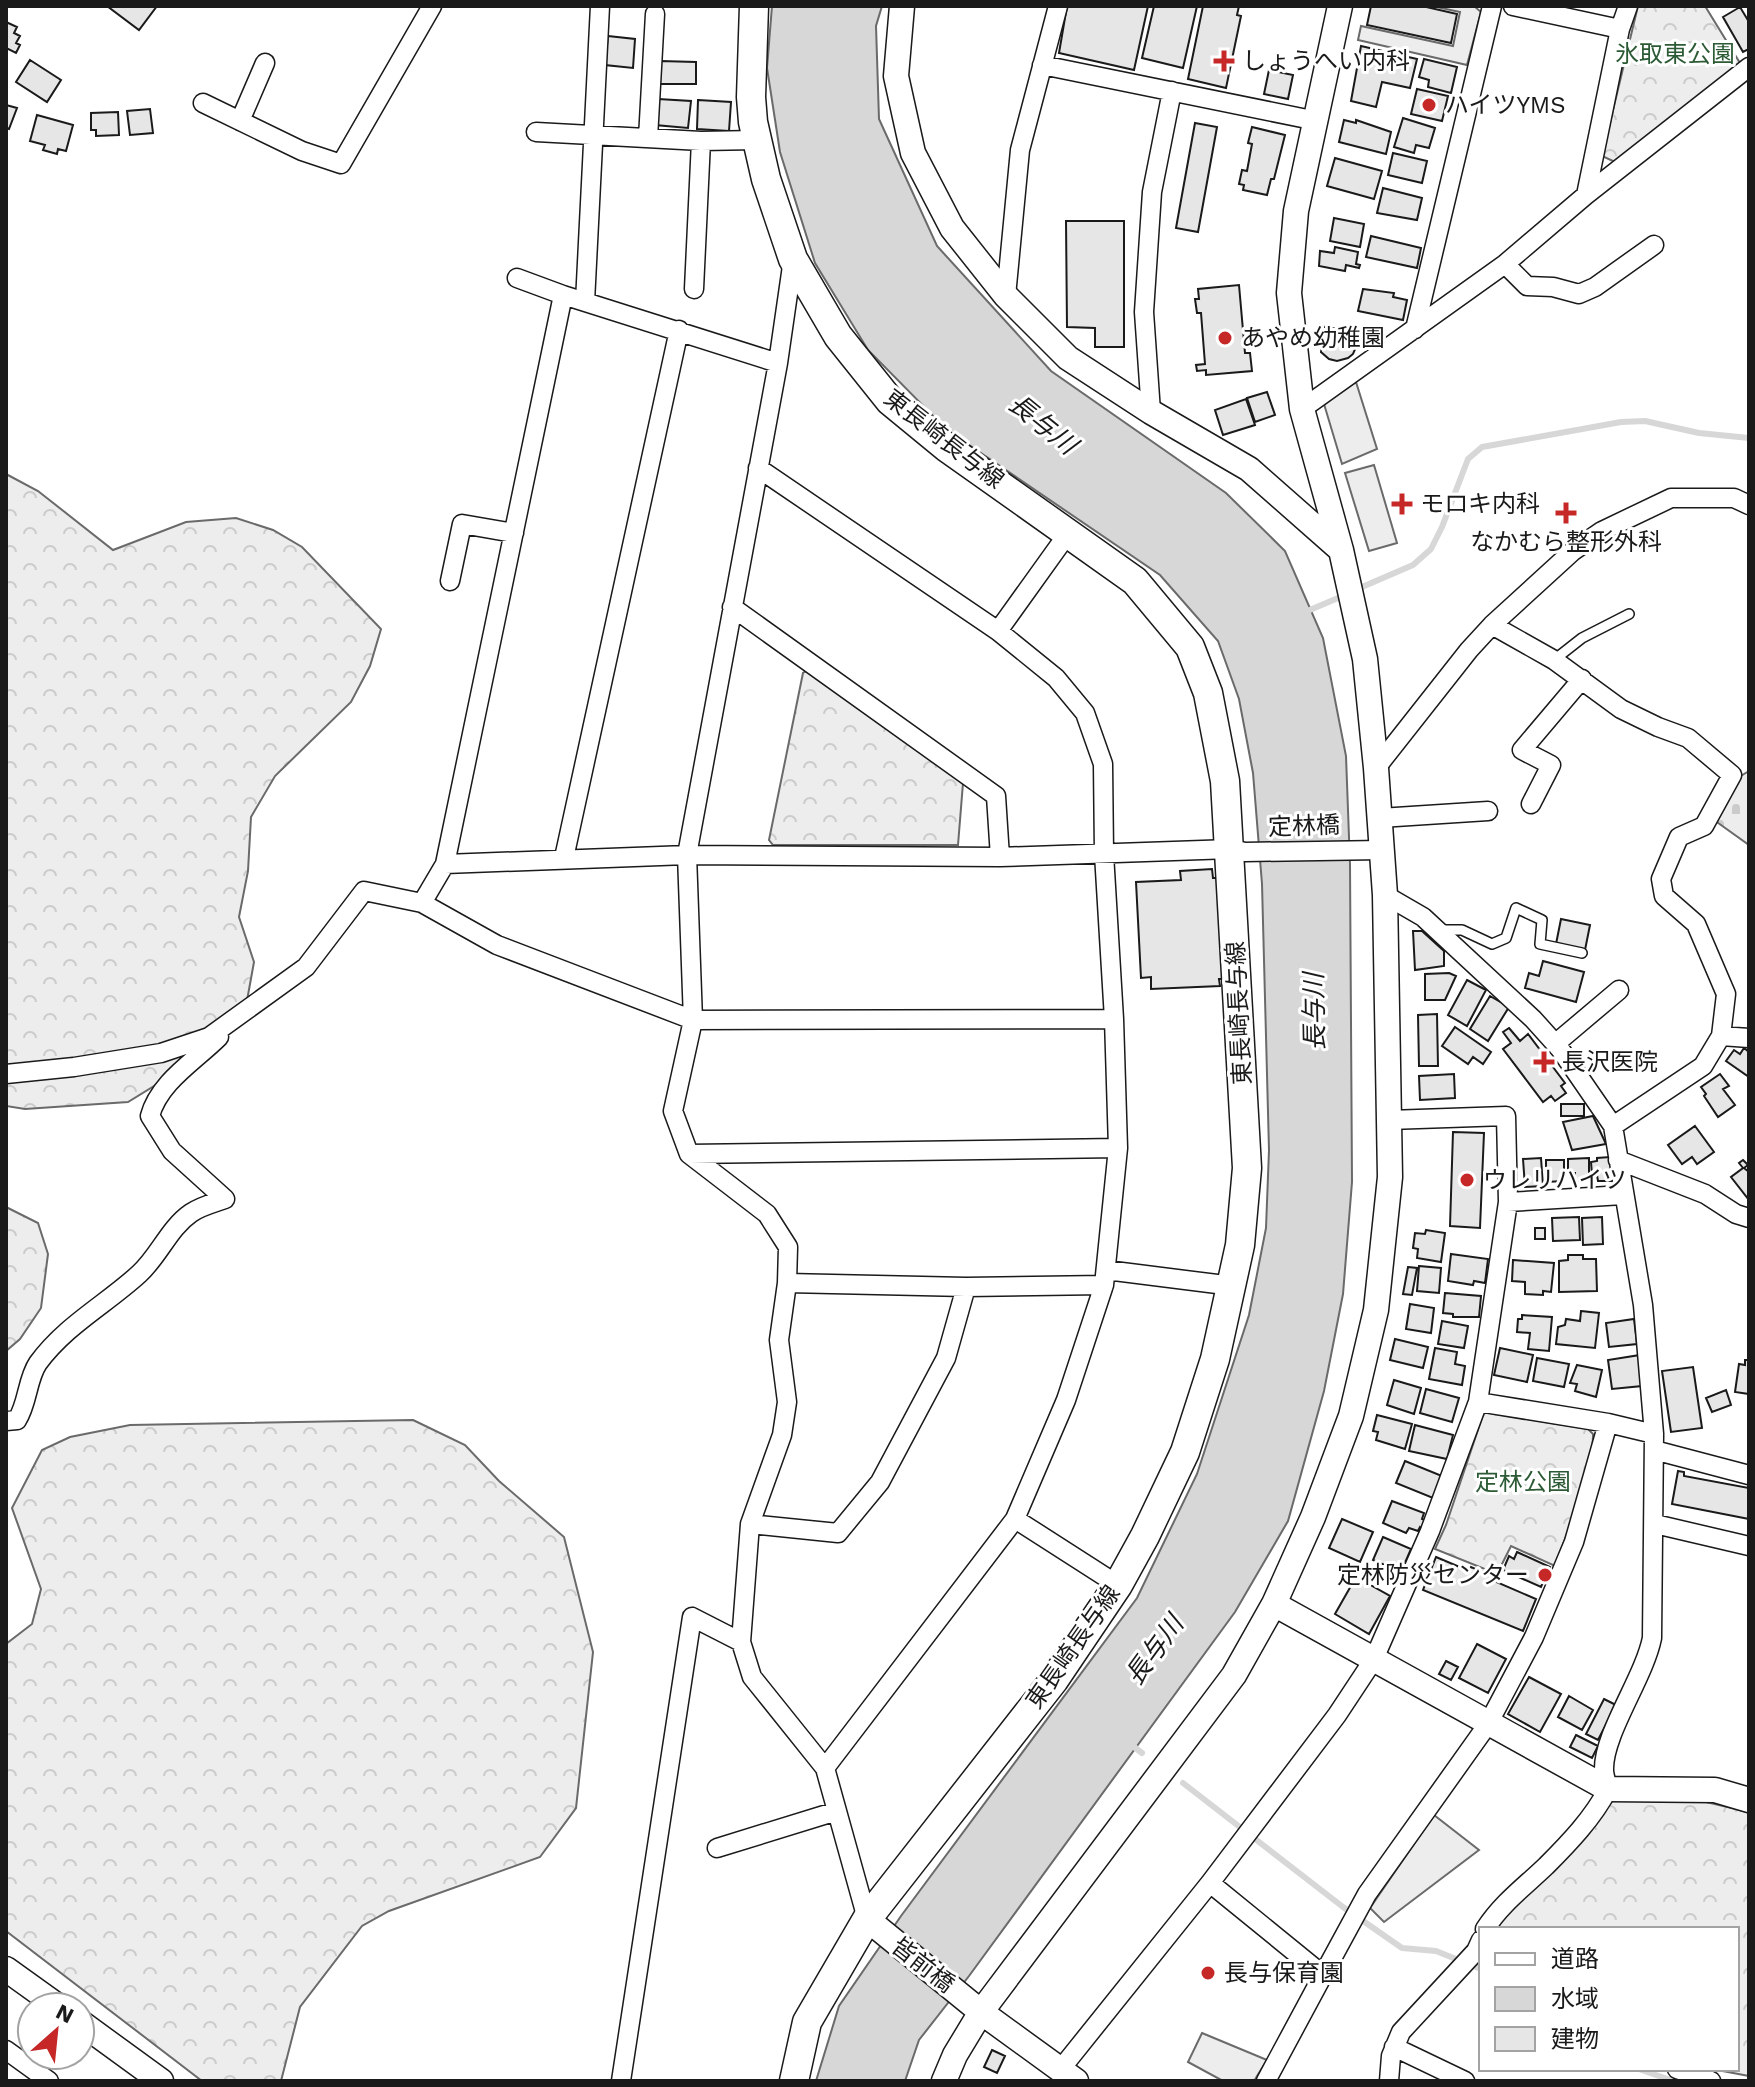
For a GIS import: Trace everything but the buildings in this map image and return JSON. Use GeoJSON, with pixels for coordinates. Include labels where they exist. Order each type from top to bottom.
{"type":"FeatureCollection","features":[{"type":"Feature","properties":{"kind":"main road","name":"東長崎長与線"},"geometry":{"type":"LineString","coordinates":[[754,6],[751,97],[766,179],[793,259],[838,336],[890,401],[946,447],[1135,581],[1190,647],[1208,693],[1238,851],[1247,1168],[1240,1245],[1215,1359],[1185,1452],[1145,1536],[1118,1585],[1054,1680],[871,1924],[807,2022],[794,2081]]}},
{"type":"Feature","properties":{"kind":"street"},"geometry":{"type":"LineString","coordinates":[[203,103],[302,151],[341,164],[432,6]]}},
{"type":"Feature","properties":{"kind":"street"},"geometry":{"type":"LineString","coordinates":[[585,302],[600,6]]}},
{"type":"Feature","properties":{"kind":"street"},"geometry":{"type":"LineString","coordinates":[[902,6],[896,76],[913,153],[952,228],[1006,296],[1068,358],[1151,412],[1249,469],[1341,550]]}},
{"type":"Feature","properties":{"kind":"street"},"geometry":{"type":"LineString","coordinates":[[1006,296],[1020,150],[1058,6]]}},
{"type":"Feature","properties":{"kind":"street"},"geometry":{"type":"LineString","coordinates":[[944,2081],[975,2007],[1234,1675],[1274,1604],[1313,1517],[1351,1416],[1376,1310],[1390,1177],[1385,895],[1373,849],[1380,818],[1376,768],[1365,659],[1341,550],[1302,409],[1289,293],[1296,211],[1340,6]]}},
{"type":"Feature","properties":{"kind":"street"},"geometry":{"type":"LineString","coordinates":[[1415,329],[1492,6]]}},
{"type":"Feature","properties":{"kind":"street"},"geometry":{"type":"LineString","coordinates":[[1513,6],[1620,29]]}},
{"type":"Feature","properties":{"kind":"street"},"geometry":{"type":"LineString","coordinates":[[1586,195],[1620,29],[1628,6]]}},
{"type":"Feature","properties":{"kind":"street"},"geometry":{"type":"LineString","coordinates":[[648,138],[655,14]]}},
{"type":"Feature","properties":{"kind":"street"},"geometry":{"type":"LineString","coordinates":[[240,121],[265,63]]}},
{"type":"Feature","properties":{"kind":"street"},"geometry":{"type":"LineString","coordinates":[[1042,65],[1317,121]]}},
{"type":"Feature","properties":{"kind":"street"},"geometry":{"type":"LineString","coordinates":[[1302,409],[1505,264],[1586,195],[1749,67]]}},
{"type":"Feature","properties":{"kind":"street"},"geometry":{"type":"LineString","coordinates":[[1151,412],[1144,312],[1151,207],[1172,91]]}},
{"type":"Feature","properties":{"kind":"street"},"geometry":{"type":"LineString","coordinates":[[536,132],[701,141],[757,140]]}},
{"type":"Feature","properties":{"kind":"street"},"geometry":{"type":"LineString","coordinates":[[694,289],[701,141]]}},
{"type":"Feature","properties":{"kind":"street"},"geometry":{"type":"LineString","coordinates":[[1505,264],[1527,286],[1553,287],[1579,294],[1595,287],[1654,245]]}},
{"type":"Feature","properties":{"kind":"street"},"geometry":{"type":"LineString","coordinates":[[793,259],[778,363],[687,855],[693,1020],[673,1111],[689,1154],[767,1214],[788,1247],[787,1283],[779,1340],[787,1402],[782,1435],[750,1524],[741,1642],[752,1677],[825,1768],[871,1924]]}},
{"type":"Feature","properties":{"kind":"street"},"geometry":{"type":"LineString","coordinates":[[517,278],[778,363]]}},
{"type":"Feature","properties":{"kind":"street"},"geometry":{"type":"LineString","coordinates":[[422,903],[445,864],[563,295]]}},
{"type":"Feature","properties":{"kind":"street"},"geometry":{"type":"LineString","coordinates":[[564,858],[679,330]]}},
{"type":"Feature","properties":{"kind":"street"},"geometry":{"type":"LineString","coordinates":[[758,468],[998,631],[1056,678],[1085,713],[1103,764],[1104,854],[1118,1148],[1105,1278],[1066,1400],[1015,1519],[825,1768]]}},
{"type":"Feature","properties":{"kind":"street"},"geometry":{"type":"LineString","coordinates":[[1376,768],[1492,625],[1573,551],[1602,531],[1671,498],[1734,498],[1749,505]]}},
{"type":"Feature","properties":{"kind":"street"},"geometry":{"type":"LineString","coordinates":[[450,581],[462,524],[514,533]]}},
{"type":"Feature","properties":{"kind":"street"},"geometry":{"type":"LineString","coordinates":[[998,631],[1069,532]]}},
{"type":"Feature","properties":{"kind":"street"},"geometry":{"type":"LineString","coordinates":[[732,607],[996,796],[1000,857]]}},
{"type":"Feature","properties":{"kind":"street"},"geometry":{"type":"LineString","coordinates":[[1492,625],[1554,660],[1621,709],[1688,738],[1732,775],[1704,826],[1679,837],[1661,879],[1664,896],[1696,924],[1726,994],[1721,1036],[1703,1066],[1613,1126]]}},
{"type":"Feature","properties":{"kind":"street"},"geometry":{"type":"LineString","coordinates":[[1531,804],[1551,765],[1522,750],[1582,679]]}},
{"type":"Feature","properties":{"kind":"street"},"geometry":{"type":"LineString","coordinates":[[1380,818],[1488,811]]}},
{"type":"Feature","properties":{"kind":"street","name":"定林橋"},"geometry":{"type":"LineString","coordinates":[[445,864],[687,855],[1000,857],[1373,849]]}},
{"type":"Feature","properties":{"kind":"street"},"geometry":{"type":"LineString","coordinates":[[6,1074],[161,1053],[209,1037],[306,967],[364,891],[422,903],[497,945],[693,1020],[1114,1019]]}},
{"type":"Feature","properties":{"kind":"street"},"geometry":{"type":"LineString","coordinates":[[1385,895],[1423,917],[1438,930],[1555,1044],[1613,1126],[1643,1305],[1654,1442],[1652,1638],[1648,1659],[1611,1737],[1604,1769],[1608,1789],[1597,1810],[1546,1866],[1501,1906],[1486,1927]]}},
{"type":"Feature","properties":{"kind":"street"},"geometry":{"type":"LineString","coordinates":[[1555,1044],[1619,990]]}},
{"type":"Feature","properties":{"kind":"street"},"geometry":{"type":"LineString","coordinates":[[6,1421],[17,1420],[24,1409],[35,1367],[55,1342],[76,1322],[141,1273],[182,1220],[193,1211],[225,1199],[172,1151],[150,1116],[154,1100],[164,1088],[243,1012]]}},
{"type":"Feature","properties":{"kind":"street"},"geometry":{"type":"LineString","coordinates":[[1721,1036],[1749,1038]]}},
{"type":"Feature","properties":{"kind":"street"},"geometry":{"type":"LineString","coordinates":[[1068,2076],[1337,1715],[1374,1659],[1430,1531],[1478,1402],[1508,1202],[1506,1116],[1389,1120]]}},
{"type":"Feature","properties":{"kind":"street"},"geometry":{"type":"LineString","coordinates":[[689,1154],[1118,1148]]}},
{"type":"Feature","properties":{"kind":"street"},"geometry":{"type":"LineString","coordinates":[[1618,1160],[1705,1194],[1736,1214],[1749,1218]]}},
{"type":"Feature","properties":{"kind":"street"},"geometry":{"type":"LineString","coordinates":[[1508,1202],[1623,1195]]}},
{"type":"Feature","properties":{"kind":"street"},"geometry":{"type":"LineString","coordinates":[[787,1283],[966,1287],[1105,1278],[1233,1286]]}},
{"type":"Feature","properties":{"kind":"street"},"geometry":{"type":"LineString","coordinates":[[750,1524],[838,1533],[880,1482],[946,1358],[966,1287]]}},
{"type":"Feature","properties":{"kind":"street"},"geometry":{"type":"LineString","coordinates":[[1478,1402],[1608,1423],[1749,1475]]}},
{"type":"Feature","properties":{"kind":"street"},"geometry":{"type":"LineString","coordinates":[[1266,2081],[1367,1894],[1488,1724],[1534,1637],[1574,1542],[1599,1464],[1608,1423]]}},
{"type":"Feature","properties":{"kind":"street"},"geometry":{"type":"LineString","coordinates":[[1015,1519],[1118,1585]]}},
{"type":"Feature","properties":{"kind":"street"},"geometry":{"type":"LineString","coordinates":[[1655,1524],[1749,1546]]}},
{"type":"Feature","properties":{"kind":"street"},"geometry":{"type":"LineString","coordinates":[[1274,1604],[1608,1789],[1715,1790],[1749,1800]]}},
{"type":"Feature","properties":{"kind":"street"},"geometry":{"type":"LineString","coordinates":[[621,2081],[692,1617],[741,1642]]}},
{"type":"Feature","properties":{"kind":"street"},"geometry":{"type":"LineString","coordinates":[[717,1848],[837,1811]]}},
{"type":"Feature","properties":{"kind":"street"},"geometry":{"type":"LineString","coordinates":[[1210,1883],[1323,1975]]}},
{"type":"Feature","properties":{"kind":"street","name":"皆前橋"},"geometry":{"type":"LineString","coordinates":[[871,1924],[1068,2076]]}},
{"type":"Feature","properties":{"kind":"street"},"geometry":{"type":"LineString","coordinates":[[1389,2081],[1391,2056],[1401,2032],[1474,1954]]}},
{"type":"Feature","properties":{"kind":"street"},"geometry":{"type":"LineString","coordinates":[[6,1969],[37,1991]]}},
{"type":"Feature","properties":{"kind":"street"},"geometry":{"type":"LineString","coordinates":[[96,2034],[161,2081]]}},
{"type":"Feature","properties":{"kind":"street"},"geometry":{"type":"LineString","coordinates":[[1394,2047],[1465,2081]]}},
{"type":"Feature","properties":{"kind":"street"},"geometry":{"type":"LineString","coordinates":[[6,2050],[49,2081]]}},
{"type":"Feature","properties":{"kind":"street"},"geometry":{"type":"LineString","coordinates":[[1683,2071],[1711,2081]]}},
{"type":"Feature","properties":{"kind":"lane"},"geometry":{"type":"LineString","coordinates":[[1554,660],[1582,638],[1629,614]]}},
{"type":"Feature","properties":{"kind":"lane"},"geometry":{"type":"LineString","coordinates":[[1438,930],[1462,930],[1492,944],[1506,938],[1516,908],[1542,920],[1540,944],[1582,953]]}},
{"type":"Feature","properties":{"kind":"green space","name":"氷取東公園"},"geometry":{"type":"Polygon","coordinates":[[[1638,6],[1705,6],[1740,63],[1615,162],[1602,156],[1638,6]]]}},
{"type":"Feature","properties":{"kind":"green space"},"geometry":{"type":"Polygon","coordinates":[[[6,474],[38,491],[113,550],[186,522],[236,518],[273,530],[302,547],[381,629],[370,666],[351,702],[275,776],[251,817],[248,871],[239,917],[254,962],[246,1006],[206,1054],[128,1102],[25,1109],[6,1106],[6,474]]]}},
{"type":"Feature","properties":{"kind":"green space"},"geometry":{"type":"Polygon","coordinates":[[[808,670],[963,783],[958,845],[773,845],[769,840],[803,673],[808,670]]]}},
{"type":"Feature","properties":{"kind":"green space"},"geometry":{"type":"Polygon","coordinates":[[[1749,771],[1749,845],[1714,820],[1736,779],[1749,771]]]}},
{"type":"Feature","properties":{"kind":"green space"},"geometry":{"type":"Polygon","coordinates":[[[6,1207],[38,1223],[48,1254],[41,1308],[20,1339],[6,1351],[6,1207]]]}},
{"type":"Feature","properties":{"kind":"green space","name":"定林公園"},"geometry":{"type":"Polygon","coordinates":[[[1484,1412],[1588,1429],[1593,1434],[1585,1483],[1555,1566],[1511,1546],[1497,1574],[1435,1549],[1484,1412]]]}},
{"type":"Feature","properties":{"kind":"green space"},"geometry":{"type":"Polygon","coordinates":[[[413,1420],[465,1445],[499,1481],[564,1537],[593,1652],[576,1808],[540,1857],[389,1911],[362,1926],[300,2007],[281,2081],[202,2081],[96,2000],[96,1991],[84,1991],[6,1931],[6,1644],[32,1624],[41,1589],[12,1508],[42,1450],[70,1437],[130,1425],[413,1420]]]}},
{"type":"Feature","properties":{"kind":"green space"},"geometry":{"type":"Polygon","coordinates":[[[1612,1801],[1706,1802],[1749,1812],[1749,2076],[1723,2071],[1739,2071],[1739,1927],[1498,1927],[1504,1916],[1612,1801]]]}},
{"type":"Feature","properties":{"kind":"shaded area"},"geometry":{"type":"Polygon","coordinates":[[[1432,6],[1474,6],[1481,12],[1467,65],[1358,40],[1361,26],[1453,46],[1460,12],[1432,6]]]}},
{"type":"Feature","properties":{"kind":"shaded area"},"geometry":{"type":"Polygon","coordinates":[[[1356,382],[1377,449],[1342,464],[1324,404],[1356,382]]]}},
{"type":"Feature","properties":{"kind":"shaded area"},"geometry":{"type":"Polygon","coordinates":[[[1374,465],[1397,543],[1369,551],[1345,473],[1374,465]]]}},
{"type":"Feature","properties":{"kind":"shaded area"},"geometry":{"type":"Polygon","coordinates":[[[1434,1815],[1479,1850],[1384,1922],[1370,1908],[1434,1815]]]}},
{"type":"Feature","properties":{"kind":"shaded area"},"geometry":{"type":"Polygon","coordinates":[[[1202,2033],[1267,2060],[1254,2081],[1223,2081],[1188,2062],[1202,2033]]]}},
{"type":"Feature","properties":{"kind":"water","name":"長与川"},"geometry":{"type":"Polygon","coordinates":[[[772,6],[882,6],[876,26],[879,119],[937,246],[1051,371],[1226,493],[1285,551],[1323,638],[1346,756],[1350,864],[1352,1182],[1343,1294],[1324,1391],[1288,1521],[1235,1612],[919,2040],[905,2081],[816,2081],[839,2006],[901,1916],[1137,1598],[1197,1474],[1249,1315],[1266,1228],[1269,1150],[1262,884],[1253,773],[1239,699],[1218,641],[1160,575],[947,430],[868,350],[815,263],[780,152],[767,68],[772,6]]]}},
{"type":"Feature","properties":{"kind":"waterway"},"geometry":{"type":"LineString","coordinates":[[1362,587],[1413,565],[1431,549],[1468,459],[1482,447],[1621,422],[1645,421],[1699,433],[1749,438]]}},
{"type":"Feature","properties":{"kind":"waterway"},"geometry":{"type":"LineString","coordinates":[[1305,612],[1338,598]]}},
{"type":"Feature","properties":{"kind":"waterway"},"geometry":{"type":"LineString","coordinates":[[1129,1743],[1142,1753]]}},
{"type":"Feature","properties":{"kind":"waterway"},"geometry":{"type":"LineString","coordinates":[[1183,1783],[1343,1907],[1402,1948],[1436,1951],[1479,1968]]}},
{"type":"Feature","properties":{"kind":"waterway"},"geometry":{"type":"LineString","coordinates":[[1645,2071],[1673,2081]]}},
{"type":"Feature","properties":{"kind":"place","name":"しょうへい内科"},"geometry":{"type":"Point","coordinates":[1224,61]}},
{"type":"Feature","properties":{"kind":"place","name":"ハイツYMS"},"geometry":{"type":"Point","coordinates":[1429,105]}},
{"type":"Feature","properties":{"kind":"place","name":"あやめ幼稚園"},"geometry":{"type":"Point","coordinates":[1225,338]}},
{"type":"Feature","properties":{"kind":"place","name":"モロキ内科"},"geometry":{"type":"Point","coordinates":[1402,504]}},
{"type":"Feature","properties":{"kind":"place","name":"なかむら整形外科"},"geometry":{"type":"Point","coordinates":[1566,513]}},
{"type":"Feature","properties":{"kind":"place","name":"長沢医院"},"geometry":{"type":"Point","coordinates":[1544,1062]}},
{"type":"Feature","properties":{"kind":"place","name":"ウレリハイツ"},"geometry":{"type":"Point","coordinates":[1467,1180]}},
{"type":"Feature","properties":{"kind":"place","name":"定林防災センター"},"geometry":{"type":"Point","coordinates":[1545,1575]}},
{"type":"Feature","properties":{"kind":"place","name":"長与保育園"},"geometry":{"type":"Point","coordinates":[1208,1973]}}]}
